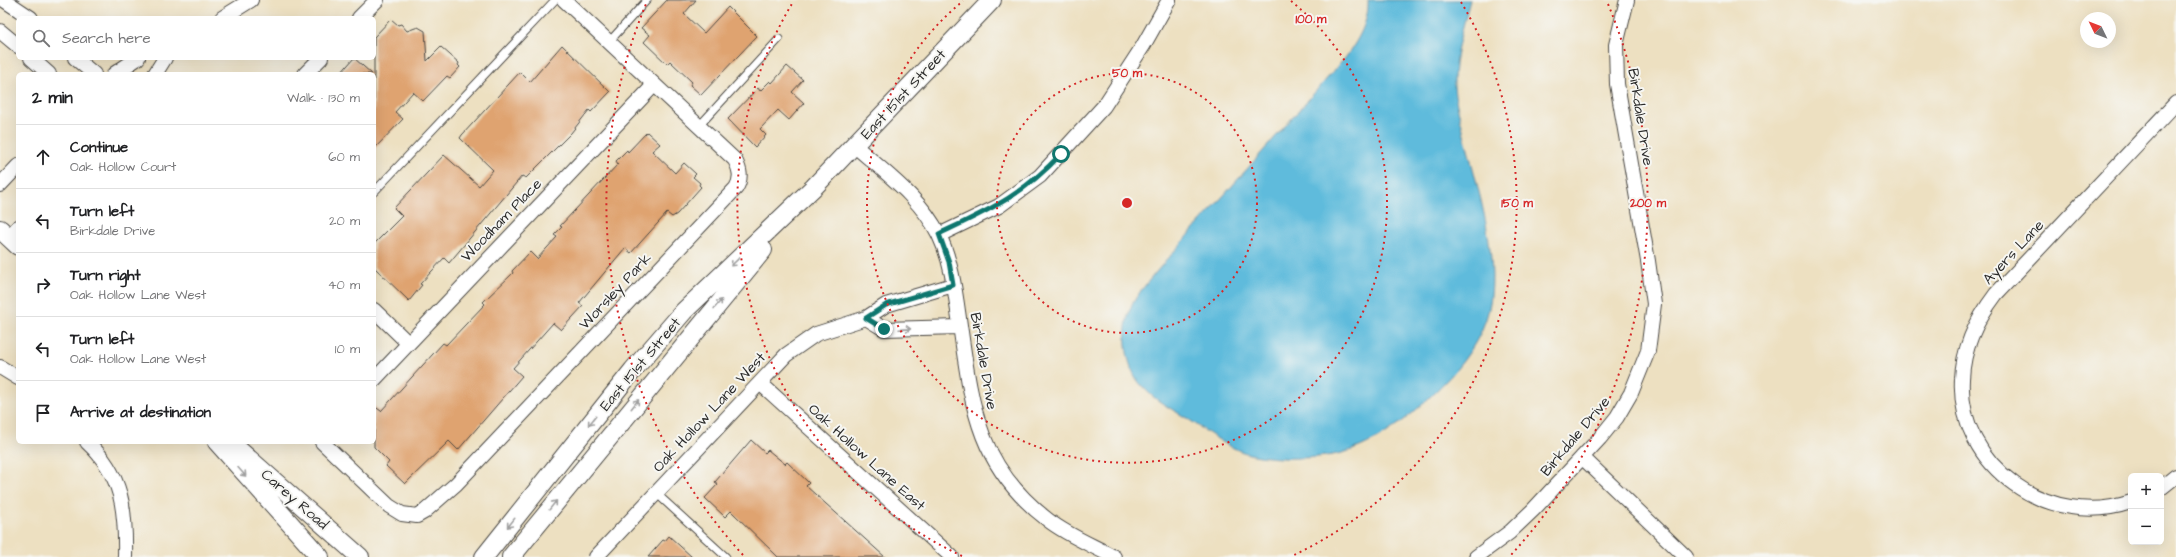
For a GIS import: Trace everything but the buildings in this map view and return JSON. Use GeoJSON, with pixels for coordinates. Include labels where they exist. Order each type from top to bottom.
{"type":"FeatureCollection","features":[{"type":"Feature","properties":{"kind":"street"},"geometry":{"type":"LineString","coordinates":[[4,0],[28,16]]}},
{"type":"Feature","properties":{"kind":"street"},"geometry":{"type":"LineString","coordinates":[[225,16],[251,0]]}},
{"type":"Feature","properties":{"kind":"street"},"geometry":{"type":"LineString","coordinates":[[361,16],[377,0]]}},
{"type":"Feature","properties":{"kind":"street","name":"Worsley Park"},"geometry":{"type":"LineString","coordinates":[[324,444],[389,506],[402,514],[417,516],[432,507],[736,188],[740,181],[740,170],[735,160],[564,0]]}},
{"type":"Feature","properties":{"kind":"street","name":"East 151st Street"},"geometry":{"type":"LineString","coordinates":[[484,557],[633,370],[684,311],[814,187],[992,0]]}},
{"type":"Feature","properties":{"kind":"street"},"geometry":{"type":"LineString","coordinates":[[939,234],[999,206],[1040,176],[1104,106],[1143,46],[1169,0]]}},
{"type":"Feature","properties":{"kind":"street","name":"Birkdale Drive"},"geometry":{"type":"LineString","coordinates":[[1476,557],[1510,532],[1582,457],[1617,417],[1631,393],[1648,351],[1654,304],[1648,260],[1617,84],[1616,45],[1627,0]]}},
{"type":"Feature","properties":{"kind":"street"},"geometry":{"type":"LineString","coordinates":[[0,32],[16,44]]}},
{"type":"Feature","properties":{"kind":"street"},"geometry":{"type":"LineString","coordinates":[[33,60],[47,72]]}},
{"type":"Feature","properties":{"kind":"street"},"geometry":{"type":"LineString","coordinates":[[77,60],[92,72]]}},
{"type":"Feature","properties":{"kind":"street"},"geometry":{"type":"LineString","coordinates":[[117,72],[135,60]]}},
{"type":"Feature","properties":{"kind":"street"},"geometry":{"type":"LineString","coordinates":[[156,72],[164,60]]}},
{"type":"Feature","properties":{"kind":"street"},"geometry":{"type":"LineString","coordinates":[[307,72],[319,60]]}},
{"type":"Feature","properties":{"kind":"street","name":"Woodham Place"},"geometry":{"type":"LineString","coordinates":[[376,378],[654,85]]}},
{"type":"Feature","properties":{"kind":"street","name":"Ayers Lane"},"geometry":{"type":"LineString","coordinates":[[2128,503],[2121,506],[2088,510],[2056,505],[2032,496],[2014,485],[1998,471],[1975,438],[1967,420],[1963,401],[1962,379],[1965,355],[1972,333],[1982,313],[1996,294],[2176,103]]}},
{"type":"Feature","properties":{"kind":"street","name":"Birkdale Drive"},"geometry":{"type":"LineString","coordinates":[[854,145],[922,209],[939,234],[949,262],[971,398],[978,426],[989,451],[1007,479],[1026,502],[1049,521],[1114,557]]}},
{"type":"Feature","properties":{"kind":"street"},"geometry":{"type":"LineString","coordinates":[[0,185],[16,168]]}},
{"type":"Feature","properties":{"kind":"street","name":"East 151st Street"},"geometry":{"type":"LineString","coordinates":[[511,557],[814,187]]}},
{"type":"Feature","properties":{"kind":"street","name":"Oak Hollow Lane West"},"geometry":{"type":"LineString","coordinates":[[596,557],[786,355],[816,334],[866,318],[886,305],[953,285]]}},
{"type":"Feature","properties":{"kind":"street"},"geometry":{"type":"LineString","coordinates":[[376,312],[408,343]]}},
{"type":"Feature","properties":{"kind":"street"},"geometry":{"type":"LineString","coordinates":[[866,318],[884,329],[960,327]]}},
{"type":"Feature","properties":{"kind":"street"},"geometry":{"type":"LineString","coordinates":[[0,367],[16,377]]}},
{"type":"Feature","properties":{"kind":"street","name":"Oak Hollow Lane East"},"geometry":{"type":"LineString","coordinates":[[760,383],[952,557]]}},
{"type":"Feature","properties":{"kind":"street"},"geometry":{"type":"LineString","coordinates":[[89,444],[100,454],[117,481],[126,525],[125,557]]}},
{"type":"Feature","properties":{"kind":"street","name":"Carey Road"},"geometry":{"type":"LineString","coordinates":[[219,444],[320,557]]}},
{"type":"Feature","properties":{"kind":"street","name":"Carey Road"},"geometry":{"type":"LineString","coordinates":[[232,444],[360,557]]}},
{"type":"Feature","properties":{"kind":"street"},"geometry":{"type":"LineString","coordinates":[[1582,457],[1686,557]]}},
{"type":"Feature","properties":{"kind":"street"},"geometry":{"type":"LineString","coordinates":[[2164,486],[2176,476]]}},
{"type":"Feature","properties":{"kind":"lane"},"geometry":{"type":"LineString","coordinates":[[376,190],[555,0]]}},
{"type":"Feature","properties":{"kind":"lane"},"geometry":{"type":"LineString","coordinates":[[609,42],[648,0]]}},
{"type":"Feature","properties":{"kind":"lane"},"geometry":{"type":"LineString","coordinates":[[698,126],[779,39]]}},
{"type":"Feature","properties":{"kind":"lane"},"geometry":{"type":"LineString","coordinates":[[656,493],[726,557]]}},
{"type":"Feature","properties":{"kind":"water"},"geometry":{"type":"Polygon","coordinates":[[[1368,0],[1470,0],[1457,53],[1454,86],[1458,110],[1487,227],[1492,276],[1491,299],[1486,319],[1471,350],[1449,378],[1413,412],[1380,437],[1355,449],[1322,457],[1274,458],[1245,453],[1228,445],[1164,404],[1152,396],[1142,386],[1136,378],[1128,359],[1126,348],[1126,326],[1128,316],[1136,297],[1157,271],[1346,57],[1355,44],[1365,23],[1368,0]]]}},
{"type":"Feature","properties":{"kind":"route"},"geometry":{"type":"LineString","coordinates":[[884,329],[866,318],[886,305],[953,285],[949,262],[939,234],[999,206],[1040,176],[1061,154]]}}]}
